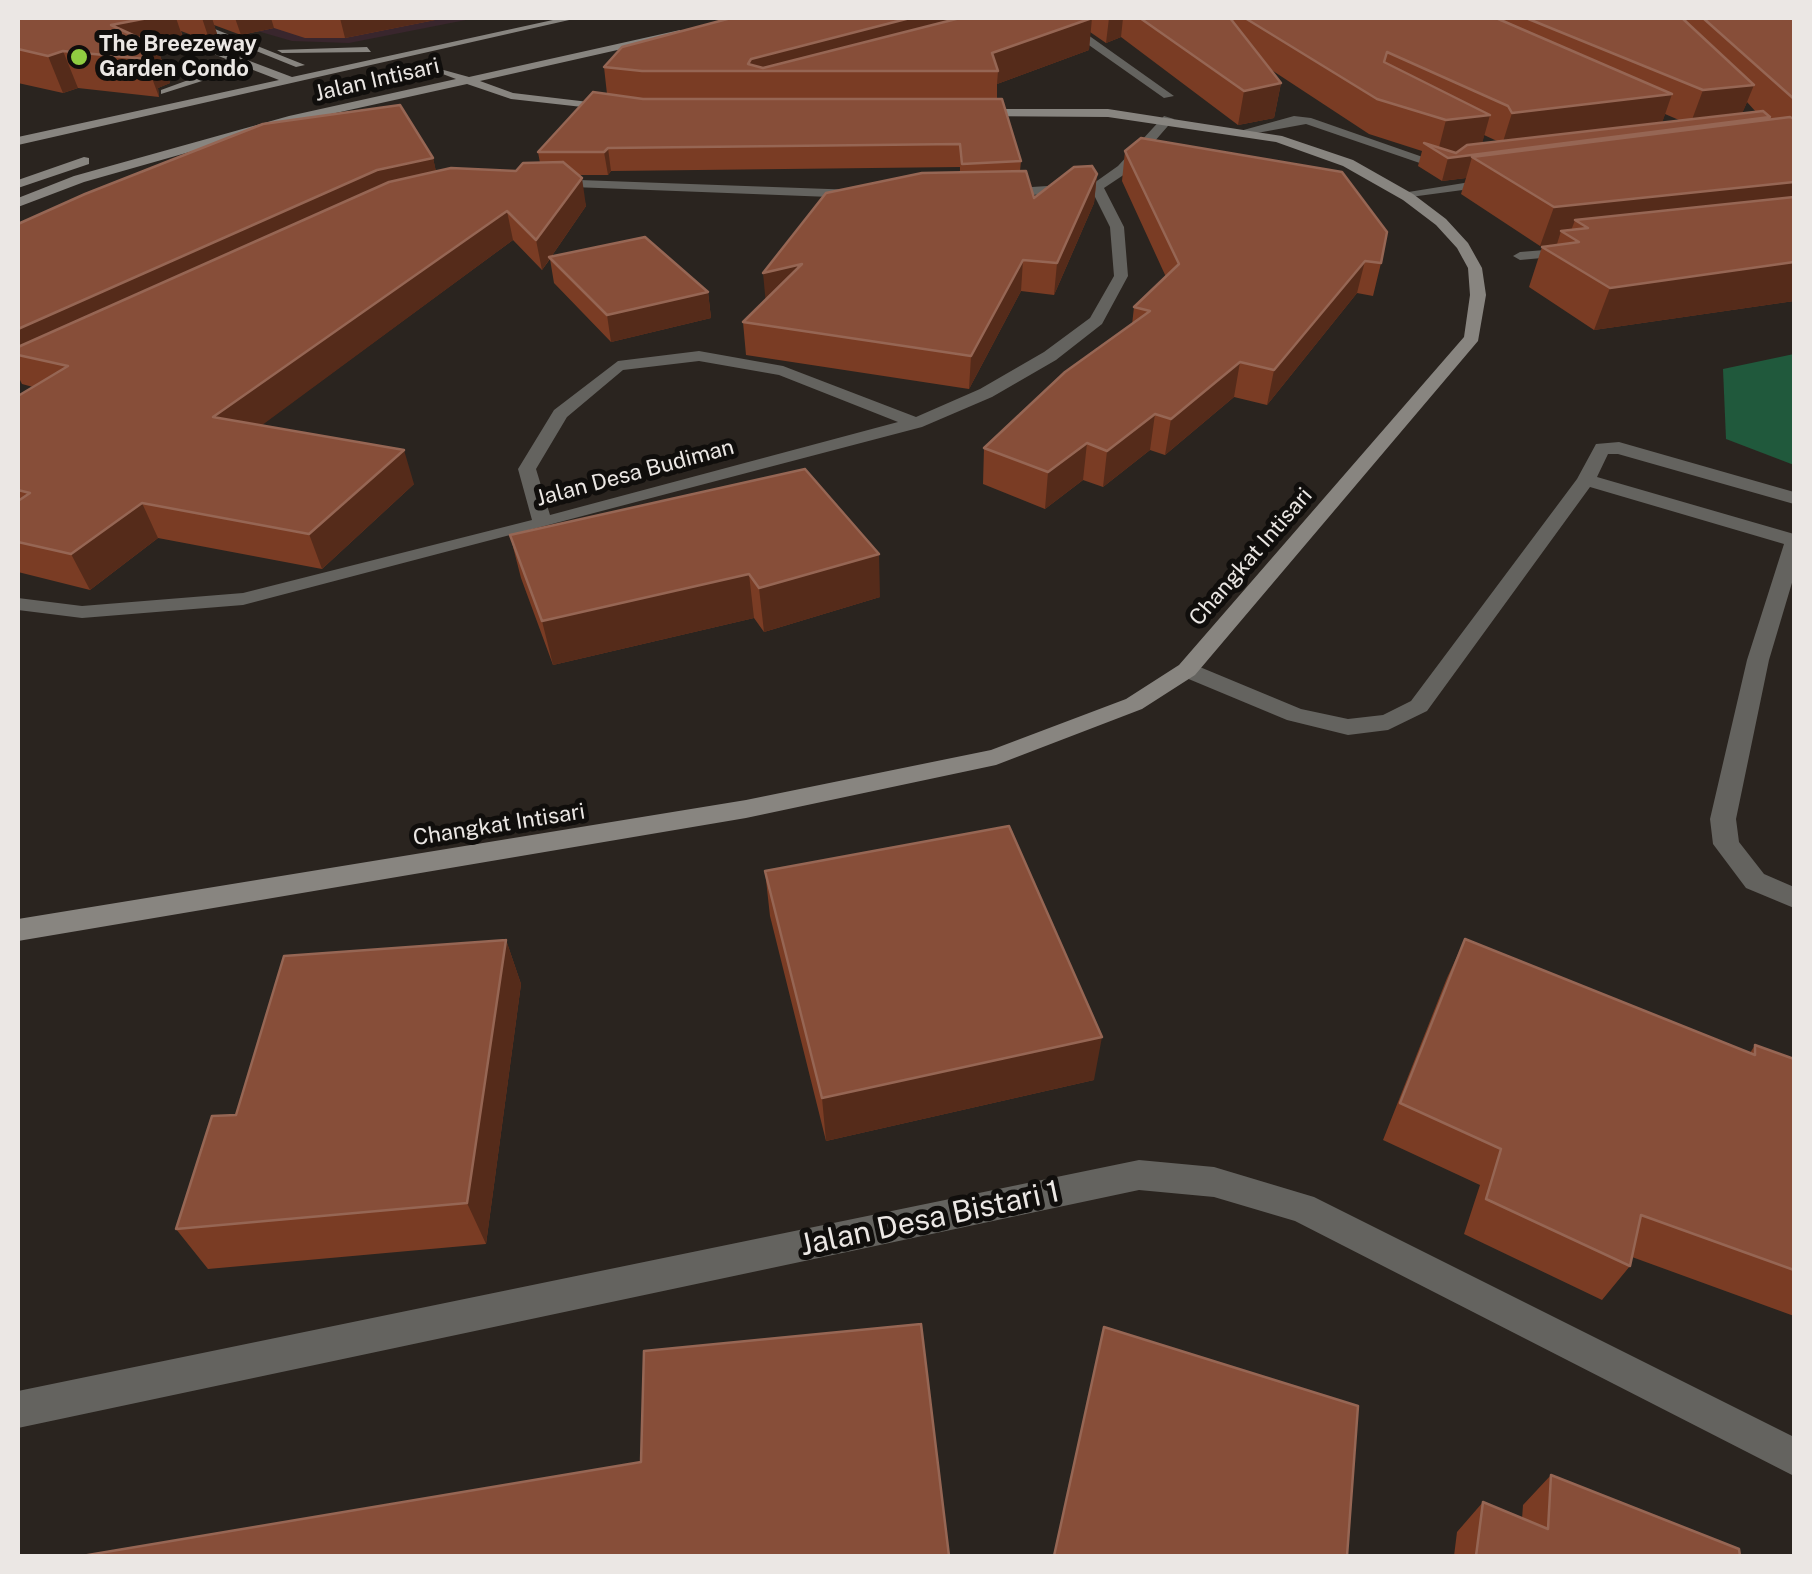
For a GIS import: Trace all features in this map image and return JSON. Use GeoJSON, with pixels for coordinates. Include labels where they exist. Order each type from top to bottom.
{"type":"FeatureCollection","features":[{"type":"Feature","properties":{"kind":"street"},"geometry":{"type":"LineString","coordinates":[[128,18],[290,80]]}},
{"type":"Feature","properties":{"kind":"street"},"geometry":{"type":"LineString","coordinates":[[179,18],[260,46],[318,74]]}},
{"type":"Feature","properties":{"kind":"street"},"geometry":{"type":"LineString","coordinates":[[232,57],[229,65],[217,74],[158,93],[516,18]]}},
{"type":"Feature","properties":{"kind":"street"},"geometry":{"type":"LineString","coordinates":[[18,141],[573,18]]}},
{"type":"Feature","properties":{"kind":"street","name":"Jalan Intisari"},"geometry":{"type":"LineString","coordinates":[[240,118],[691,18]]}},
{"type":"Feature","properties":{"kind":"street"},"geometry":{"type":"LineString","coordinates":[[1047,24],[1082,21]]}},
{"type":"Feature","properties":{"kind":"street"},"geometry":{"type":"LineString","coordinates":[[1063,22],[1168,96]]}},
{"type":"Feature","properties":{"kind":"street","name":"Jalan Intisari"},"geometry":{"type":"LineString","coordinates":[[18,203],[78,180],[186,148],[377,100],[685,32]]}},
{"type":"Feature","properties":{"kind":"street"},"geometry":{"type":"LineString","coordinates":[[260,46],[318,52],[372,49]]}},
{"type":"Feature","properties":{"kind":"street"},"geometry":{"type":"LineString","coordinates":[[564,102],[556,80],[568,62],[592,52]]}},
{"type":"Feature","properties":{"kind":"street"},"geometry":{"type":"LineString","coordinates":[[482,63],[564,102]]}},
{"type":"Feature","properties":{"kind":"street"},"geometry":{"type":"LineString","coordinates":[[444,71],[511,96],[632,112]]}},
{"type":"Feature","properties":{"kind":"street"},"geometry":{"type":"LineString","coordinates":[[377,100],[467,96],[564,102]]}},
{"type":"Feature","properties":{"kind":"street","name":"Changkat Intisari"},"geometry":{"type":"LineString","coordinates":[[18,930],[746,810],[996,757],[1134,704],[1187,670],[1472,338],[1478,294],[1474,268],[1463,246],[1441,222],[1403,194],[1348,163],[1246,131],[1085,112],[946,114]]}},
{"type":"Feature","properties":{"kind":"street"},"geometry":{"type":"LineString","coordinates":[[984,195],[1098,186],[1123,169],[1168,119]]}},
{"type":"Feature","properties":{"kind":"street"},"geometry":{"type":"LineString","coordinates":[[1246,131],[1308,121],[1440,163],[1478,184]]}},
{"type":"Feature","properties":{"kind":"street"},"geometry":{"type":"LineString","coordinates":[[18,184],[95,158]]}},
{"type":"Feature","properties":{"kind":"street"},"geometry":{"type":"LineString","coordinates":[[1440,163],[1458,162]]}},
{"type":"Feature","properties":{"kind":"street"},"geometry":{"type":"LineString","coordinates":[[1403,194],[1515,180]]}},
{"type":"Feature","properties":{"kind":"street"},"geometry":{"type":"LineString","coordinates":[[544,183],[870,194]]}},
{"type":"Feature","properties":{"kind":"street","name":"Jalan Desa Budiman"},"geometry":{"type":"LineString","coordinates":[[18,604],[82,612],[243,598],[544,524],[916,424],[1050,356],[1096,321],[1121,276],[1117,227],[1098,186]]}},
{"type":"Feature","properties":{"kind":"street"},"geometry":{"type":"LineString","coordinates":[[1520,256],[1581,250]]}},
{"type":"Feature","properties":{"kind":"street"},"geometry":{"type":"LineString","coordinates":[[544,524],[527,470],[560,414],[618,366],[699,356],[783,371],[916,424]]}},
{"type":"Feature","properties":{"kind":"street"},"geometry":{"type":"LineString","coordinates":[[1187,670],[1295,716],[1348,727],[1388,722],[1419,706],[1586,480],[1602,448],[1794,498]]}},
{"type":"Feature","properties":{"kind":"street"},"geometry":{"type":"LineString","coordinates":[[1680,507],[1698,472]]}},
{"type":"Feature","properties":{"kind":"street"},"geometry":{"type":"LineString","coordinates":[[1586,480],[1794,542],[1758,660],[1723,819],[1726,844],[1755,881],[1794,898]]}},
{"type":"Feature","properties":{"kind":"street","name":"Jalan Desa Bistari 1"},"geometry":{"type":"LineString","coordinates":[[18,1410],[1139,1175],[1214,1182],[1302,1208],[1794,1456]]}},
{"type":"Feature","properties":{"kind":"shaded area"},"geometry":{"type":"Polygon","coordinates":[[[212,18],[476,18],[349,43],[292,41],[212,18]]]}},
{"type":"Feature","properties":{"kind":"green space"},"geometry":{"type":"Polygon","coordinates":[[[1794,354],[1794,465],[1726,439],[1723,369],[1794,354]]]}},
{"type":"Feature","properties":{"kind":"building"},"geometry":{"type":"Polygon","coordinates":[[[18,18],[148,18],[111,25],[157,46],[145,51],[145,59],[63,51],[48,56],[18,49],[18,18]]]}},
{"type":"Feature","properties":{"kind":"building"},"geometry":{"type":"Polygon","coordinates":[[[731,18],[910,18],[751,59],[748,64],[763,68],[960,18],[1092,18],[992,53],[998,71],[642,71],[604,67],[622,47],[731,18]]]}},
{"type":"Feature","properties":{"kind":"building"},"geometry":{"type":"Polygon","coordinates":[[[1140,18],[1230,18],[1281,83],[1244,91],[1140,18]]]}},
{"type":"Feature","properties":{"kind":"building"},"geometry":{"type":"Polygon","coordinates":[[[1245,18],[1496,18],[1672,94],[1512,113],[1508,106],[1387,52],[1384,62],[1490,115],[1446,120],[1377,99],[1245,18]]]}},
{"type":"Feature","properties":{"kind":"building"},"geometry":{"type":"Polygon","coordinates":[[[1526,18],[1682,18],[1754,85],[1703,90],[1526,18]]]}},
{"type":"Feature","properties":{"kind":"building"},"geometry":{"type":"Polygon","coordinates":[[[1703,18],[1794,18],[1794,99],[1703,18]]]}},
{"type":"Feature","properties":{"kind":"building"},"geometry":{"type":"Polygon","coordinates":[[[593,92],[643,99],[1002,99],[1021,161],[962,164],[960,144],[538,152],[593,92]]]}},
{"type":"Feature","properties":{"kind":"building"},"geometry":{"type":"Polygon","coordinates":[[[400,105],[433,158],[377,170],[18,329],[18,224],[263,124],[400,105]]]}},
{"type":"Feature","properties":{"kind":"building"},"geometry":{"type":"Polygon","coordinates":[[[1763,111],[1770,117],[1448,158],[1424,143],[1456,153],[1467,145],[1763,111]]]}},
{"type":"Feature","properties":{"kind":"building"},"geometry":{"type":"Polygon","coordinates":[[[1794,119],[1794,182],[1554,207],[1472,157],[1794,119]]]}},
{"type":"Feature","properties":{"kind":"building"},"geometry":{"type":"Polygon","coordinates":[[[1141,138],[1342,172],[1387,232],[1381,263],[1365,261],[1274,370],[1240,362],[1171,419],[1155,414],[1107,451],[1087,443],[1048,472],[984,448],[1065,372],[1150,311],[1134,307],[1179,264],[1125,151],[1141,138]]]}},
{"type":"Feature","properties":{"kind":"building"},"geometry":{"type":"Polygon","coordinates":[[[563,162],[582,178],[536,240],[507,211],[213,417],[404,450],[309,534],[142,503],[71,554],[18,542],[18,501],[30,493],[18,490],[18,396],[68,366],[18,355],[18,347],[389,182],[451,168],[516,171],[523,163],[563,162]]]}},
{"type":"Feature","properties":{"kind":"building"},"geometry":{"type":"Polygon","coordinates":[[[1092,166],[1097,174],[1057,263],[1023,260],[971,356],[743,322],[802,264],[763,273],[826,193],[922,173],[1026,171],[1034,198],[1074,167],[1092,166]]]}},
{"type":"Feature","properties":{"kind":"building"},"geometry":{"type":"Polygon","coordinates":[[[1794,197],[1794,262],[1610,288],[1542,247],[1579,242],[1561,231],[1588,228],[1575,220],[1794,197]]]}},
{"type":"Feature","properties":{"kind":"building"},"geometry":{"type":"Polygon","coordinates":[[[645,237],[708,292],[607,315],[549,257],[645,237]]]}},
{"type":"Feature","properties":{"kind":"building"},"geometry":{"type":"Polygon","coordinates":[[[805,469],[879,554],[759,588],[749,574],[542,621],[510,535],[805,469]]]}},
{"type":"Feature","properties":{"kind":"building"},"geometry":{"type":"Polygon","coordinates":[[[1009,826],[1102,1037],[822,1098],[765,871],[1009,826]]]}},
{"type":"Feature","properties":{"kind":"building"},"geometry":{"type":"Polygon","coordinates":[[[1465,939],[1755,1055],[1755,1045],[1794,1059],[1794,1270],[1641,1215],[1630,1266],[1486,1199],[1501,1149],[1400,1103],[1465,939]]]}},
{"type":"Feature","properties":{"kind":"building"},"geometry":{"type":"Polygon","coordinates":[[[506,940],[467,1203],[176,1229],[212,1116],[236,1115],[284,956],[506,940]]]}},
{"type":"Feature","properties":{"kind":"building"},"geometry":{"type":"Polygon","coordinates":[[[921,1324],[949,1556],[82,1556],[641,1462],[644,1351],[921,1324]]]}},
{"type":"Feature","properties":{"kind":"building"},"geometry":{"type":"Polygon","coordinates":[[[1104,1327],[1358,1406],[1347,1556],[1054,1556],[1104,1327]]]}},
{"type":"Feature","properties":{"kind":"building"},"geometry":{"type":"Polygon","coordinates":[[[1551,1475],[1739,1549],[1740,1556],[1476,1556],[1483,1502],[1548,1529],[1551,1475]]]}},
{"type":"Feature","properties":{"kind":"place","name":"The Breezeway Garden Condo"},"geometry":{"type":"Point","coordinates":[79,57]}}]}
